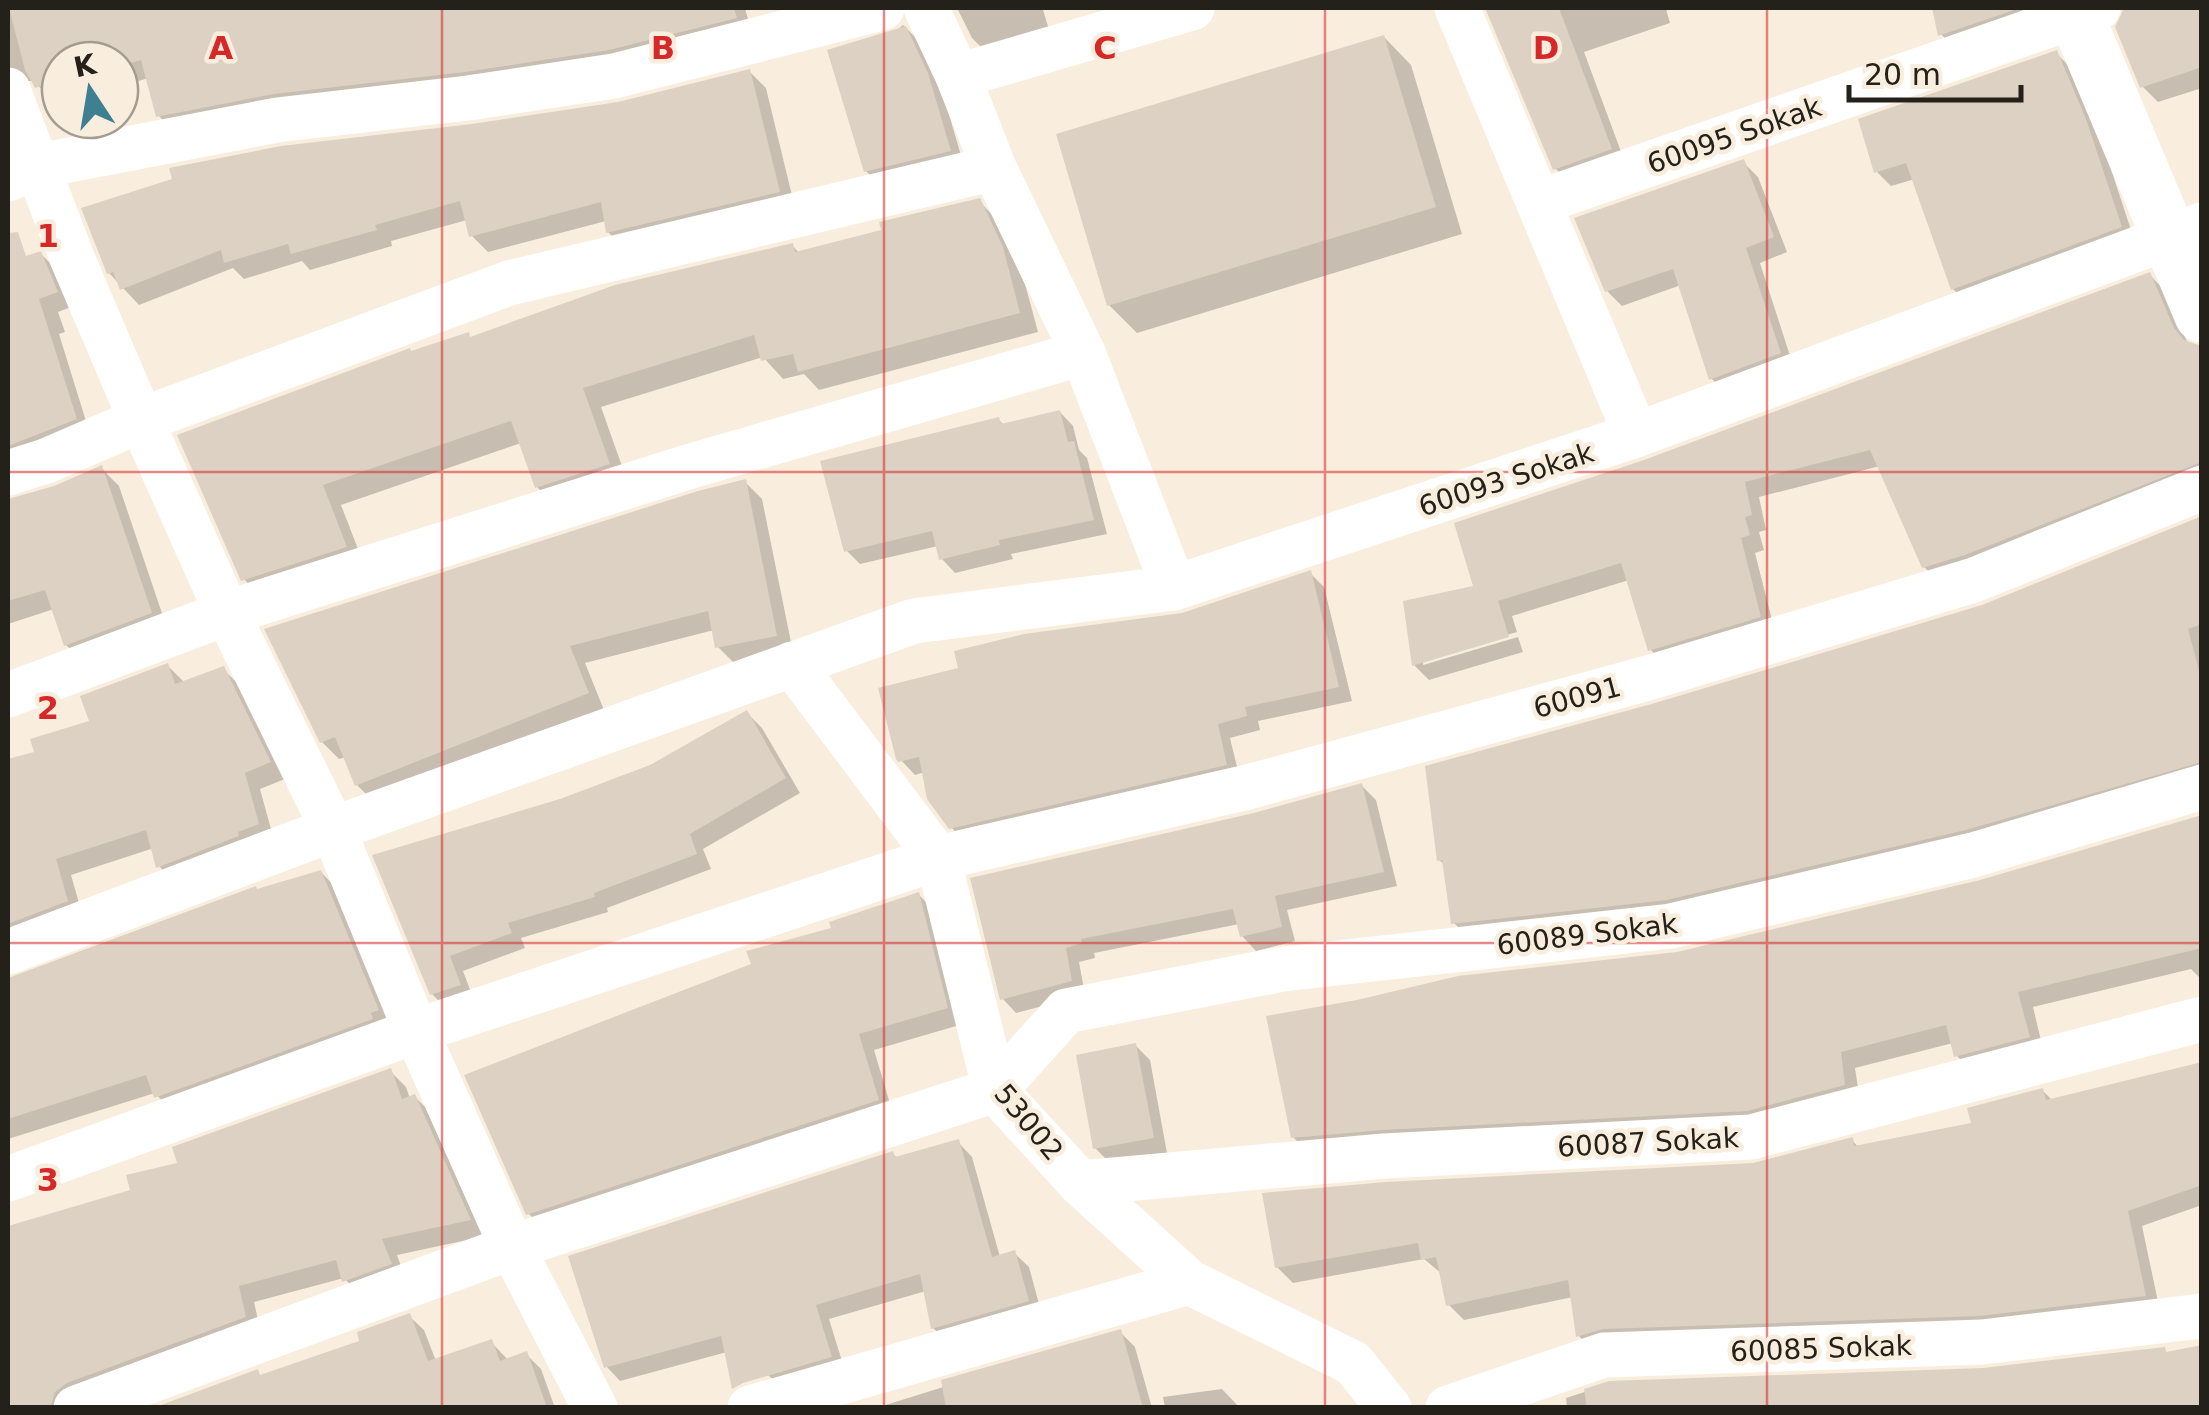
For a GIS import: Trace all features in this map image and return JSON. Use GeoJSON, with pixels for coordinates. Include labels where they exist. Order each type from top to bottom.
{"type":"FeatureCollection","features":[{"type":"Feature","properties":{"kind":"street"},"geometry":{"type":"LineString","coordinates":[[23,172],[277,120],[614,76],[882,8]]}},
{"type":"Feature","properties":{"kind":"street"},"geometry":{"type":"LineString","coordinates":[[926,8],[994,168],[1082,353],[1174,588]]}},
{"type":"Feature","properties":{"kind":"street"},"geometry":{"type":"LineString","coordinates":[[958,76],[1192,8]]}},
{"type":"Feature","properties":{"kind":"street"},"geometry":{"type":"LineString","coordinates":[[1457,8],[1636,436]]}},
{"type":"Feature","properties":{"kind":"street"},"geometry":{"type":"LineString","coordinates":[[2083,11],[2185,232],[2202,315]]}},
{"type":"Feature","properties":{"kind":"street","name":"60095 Sokak"},"geometry":{"type":"LineString","coordinates":[[1540,202],[2083,11]]}},
{"type":"Feature","properties":{"kind":"street"},"geometry":{"type":"LineString","coordinates":[[8,90],[23,172],[72,258],[227,613],[333,829],[416,1031],[512,1247],[595,1408]]}},
{"type":"Feature","properties":{"kind":"street"},"geometry":{"type":"LineString","coordinates":[[8,473],[46,462],[140,420],[509,282],[994,168]]}},
{"type":"Feature","properties":{"kind":"street","name":"60093 Sokak"},"geometry":{"type":"LineString","coordinates":[[8,952],[333,829],[914,621],[1174,588],[1636,436],[2185,232]]}},
{"type":"Feature","properties":{"kind":"street"},"geometry":{"type":"LineString","coordinates":[[8,695],[227,613],[692,466],[1082,353]]}},
{"type":"Feature","properties":{"kind":"street","name":"60091"},"geometry":{"type":"LineString","coordinates":[[8,1179],[416,1031],[938,858],[1248,786],[1648,678],[1974,580],[2202,488]]}},
{"type":"Feature","properties":{"kind":"street","name":"53002"},"geometry":{"type":"LineString","coordinates":[[792,664],[938,858],[995,1090],[1080,1183],[1189,1282],[1354,1362],[1389,1408]]}},
{"type":"Feature","properties":{"kind":"street","name":"60089 Sokak"},"geometry":{"type":"LineString","coordinates":[[995,1090],[1066,1011],[1283,968],[1670,926],[1973,855],[2202,787]]}},
{"type":"Feature","properties":{"kind":"street","name":"60087 Sokak"},"geometry":{"type":"LineString","coordinates":[[1080,1183],[1384,1156],[1751,1137],[2202,1019]]}},
{"type":"Feature","properties":{"kind":"street"},"geometry":{"type":"LineString","coordinates":[[76,1408],[512,1247],[995,1090]]}},
{"type":"Feature","properties":{"kind":"street"},"geometry":{"type":"LineString","coordinates":[[750,1408],[1189,1282]]}},
{"type":"Feature","properties":{"kind":"street","name":"60085 Sokak"},"geometry":{"type":"LineString","coordinates":[[1448,1408],[1604,1356],[1982,1342],[2202,1316]]}},
{"type":"Feature","properties":{"kind":"building"},"geometry":{"type":"Polygon","coordinates":[[[9,8],[734,8],[737,18],[609,50],[465,72],[274,94],[156,117],[140,60],[140,40],[40,40],[40,87],[35,88],[25,70],[9,8]]]}},
{"type":"Feature","properties":{"kind":"building"},"geometry":{"type":"Polygon","coordinates":[[[1485,8],[1559,8],[1612,149],[1553,170],[1485,8]]]}},
{"type":"Feature","properties":{"kind":"building"},"geometry":{"type":"Polygon","coordinates":[[[1932,8],[2020,8],[1938,36],[1932,8]]]}},
{"type":"Feature","properties":{"kind":"building"},"geometry":{"type":"Polygon","coordinates":[[[2124,8],[2202,8],[2202,67],[2140,88],[2115,27],[2124,8]]]}},
{"type":"Feature","properties":{"kind":"building"},"geometry":{"type":"Polygon","coordinates":[[[906,26],[928,73],[951,151],[864,172],[827,50],[906,26]]]}},
{"type":"Feature","properties":{"kind":"building"},"geometry":{"type":"Polygon","coordinates":[[[1384,35],[1436,207],[1107,306],[1056,134],[1384,35]]]}},
{"type":"Feature","properties":{"kind":"building"},"geometry":{"type":"Polygon","coordinates":[[[2057,50],[2086,119],[2122,227],[1951,290],[1906,163],[1874,173],[1858,119],[2057,50]]]}},
{"type":"Feature","properties":{"kind":"building"},"geometry":{"type":"Polygon","coordinates":[[[750,69],[780,192],[606,233],[601,202],[469,237],[460,201],[291,254],[288,244],[224,263],[221,250],[120,290],[113,272],[107,274],[81,208],[172,179],[169,168],[281,146],[618,102],[750,69]]]}},
{"type":"Feature","properties":{"kind":"building"},"geometry":{"type":"Polygon","coordinates":[[[1744,159],[1774,237],[1746,248],[1781,353],[1709,380],[1673,269],[1605,292],[1574,218],[1744,159]]]}},
{"type":"Feature","properties":{"kind":"building"},"geometry":{"type":"Polygon","coordinates":[[[980,198],[1003,247],[1020,313],[798,372],[793,354],[761,361],[754,335],[583,388],[610,464],[535,488],[511,421],[323,485],[347,547],[241,581],[177,435],[410,348],[411,351],[469,332],[470,337],[615,285],[793,243],[795,252],[881,230],[879,222],[980,198]]]}},
{"type":"Feature","properties":{"kind":"building"},"geometry":{"type":"Polygon","coordinates":[[[18,232],[26,256],[41,251],[58,292],[39,299],[77,419],[8,446],[8,233],[18,232]]]}},
{"type":"Feature","properties":{"kind":"building"},"geometry":{"type":"Polygon","coordinates":[[[2150,272],[2174,328],[2184,340],[2202,346],[2202,462],[1965,555],[1922,568],[1870,450],[1745,482],[1752,515],[1745,517],[1750,535],[1741,538],[1761,617],[1648,651],[1621,563],[1498,601],[1509,637],[1412,666],[1403,601],[1473,586],[1454,523],[1644,460],[2150,272]]]}},
{"type":"Feature","properties":{"kind":"building"},"geometry":{"type":"Polygon","coordinates":[[[1060,410],[1068,442],[1074,441],[1094,520],[999,540],[1000,545],[939,560],[932,531],[844,552],[820,461],[999,417],[1001,424],[1060,410]]]}},
{"type":"Feature","properties":{"kind":"building"},"geometry":{"type":"Polygon","coordinates":[[[102,465],[152,613],[64,646],[45,590],[8,601],[8,499],[54,486],[102,465]]]}},
{"type":"Feature","properties":{"kind":"building"},"geometry":{"type":"Polygon","coordinates":[[[746,479],[777,636],[715,648],[708,611],[570,646],[589,693],[355,786],[335,737],[320,743],[264,629],[698,491],[746,479]]]}},
{"type":"Feature","properties":{"kind":"building"},"geometry":{"type":"Polygon","coordinates":[[[2202,516],[2202,624],[2188,629],[2202,682],[2202,762],[1966,830],[1667,900],[1451,924],[1442,860],[1437,861],[1425,766],[1655,703],[1982,605],[2202,516]]]}},
{"type":"Feature","properties":{"kind":"building"},"geometry":{"type":"Polygon","coordinates":[[[1311,570],[1339,687],[1245,707],[1247,716],[1218,724],[1227,765],[949,829],[927,799],[919,757],[898,762],[896,759],[878,688],[958,668],[954,651],[1024,634],[1182,613],[1311,570]]]}},
{"type":"Feature","properties":{"kind":"building"},"geometry":{"type":"Polygon","coordinates":[[[168,663],[175,684],[224,666],[271,762],[245,773],[259,824],[238,832],[239,836],[156,868],[146,830],[56,859],[68,901],[8,924],[8,759],[34,752],[30,739],[89,721],[80,696],[168,663]]]}},
{"type":"Feature","properties":{"kind":"building"},"geometry":{"type":"Polygon","coordinates":[[[747,710],[786,778],[690,834],[697,854],[594,893],[595,897],[508,923],[512,933],[450,956],[461,985],[430,995],[372,855],[560,799],[650,765],[747,710]]]}},
{"type":"Feature","properties":{"kind":"building"},"geometry":{"type":"Polygon","coordinates":[[[1362,783],[1384,872],[1275,896],[1282,927],[1240,937],[1233,909],[1081,939],[1082,943],[1066,948],[1072,981],[1000,1000],[970,878],[1254,813],[1362,783]]]}},
{"type":"Feature","properties":{"kind":"building"},"geometry":{"type":"Polygon","coordinates":[[[2202,815],[2202,948],[2018,992],[2030,1037],[1954,1057],[1946,1025],[1841,1052],[1845,1085],[1747,1111],[1291,1138],[1266,1016],[1458,976],[1677,952],[1980,880],[2202,815]]]}},
{"type":"Feature","properties":{"kind":"building"},"geometry":{"type":"Polygon","coordinates":[[[321,870],[379,1010],[371,1013],[373,1019],[154,1098],[146,1075],[8,1119],[8,978],[256,886],[257,889],[321,870]]]}},
{"type":"Feature","properties":{"kind":"building"},"geometry":{"type":"Polygon","coordinates":[[[919,892],[948,1008],[859,1034],[879,1100],[526,1215],[464,1075],[751,964],[746,951],[831,928],[829,922],[919,892]]]}},
{"type":"Feature","properties":{"kind":"building"},"geometry":{"type":"Polygon","coordinates":[[[1136,1043],[1154,1138],[1093,1149],[1076,1055],[1136,1043]]]}},
{"type":"Feature","properties":{"kind":"building"},"geometry":{"type":"Polygon","coordinates":[[[2202,1062],[2202,1185],[2128,1211],[2146,1296],[1980,1316],[1603,1329],[1576,1337],[1568,1280],[1446,1306],[1436,1257],[1421,1260],[1418,1243],[1275,1268],[1262,1193],[1386,1182],[1753,1163],[1853,1137],[1854,1146],[1971,1123],[1967,1108],[2043,1088],[2046,1100],[2202,1062]]]}},
{"type":"Feature","properties":{"kind":"building"},"geometry":{"type":"Polygon","coordinates":[[[391,1068],[402,1099],[415,1094],[471,1220],[382,1239],[392,1264],[342,1282],[336,1260],[239,1286],[246,1317],[67,1383],[55,1392],[50,1408],[8,1408],[8,1226],[130,1190],[126,1175],[177,1163],[172,1147],[391,1068]]]}},
{"type":"Feature","properties":{"kind":"building"},"geometry":{"type":"Polygon","coordinates":[[[959,1139],[992,1257],[1015,1250],[1029,1301],[931,1329],[920,1274],[816,1305],[832,1357],[732,1389],[721,1336],[604,1368],[568,1256],[893,1151],[895,1157],[959,1139]]]}},
{"type":"Feature","properties":{"kind":"building"},"geometry":{"type":"Polygon","coordinates":[[[410,1313],[428,1361],[492,1339],[500,1361],[527,1351],[547,1408],[153,1408],[258,1369],[260,1375],[359,1341],[357,1332],[410,1313]]]}},
{"type":"Feature","properties":{"kind":"building"},"geometry":{"type":"Polygon","coordinates":[[[1121,1329],[1143,1408],[946,1408],[941,1380],[1121,1329]]]}},
{"type":"Feature","properties":{"kind":"building"},"geometry":{"type":"Polygon","coordinates":[[[2202,1345],[2202,1408],[1587,1408],[1584,1389],[1609,1381],[1983,1368],[2165,1347],[2166,1352],[2202,1345]]]}}]}
